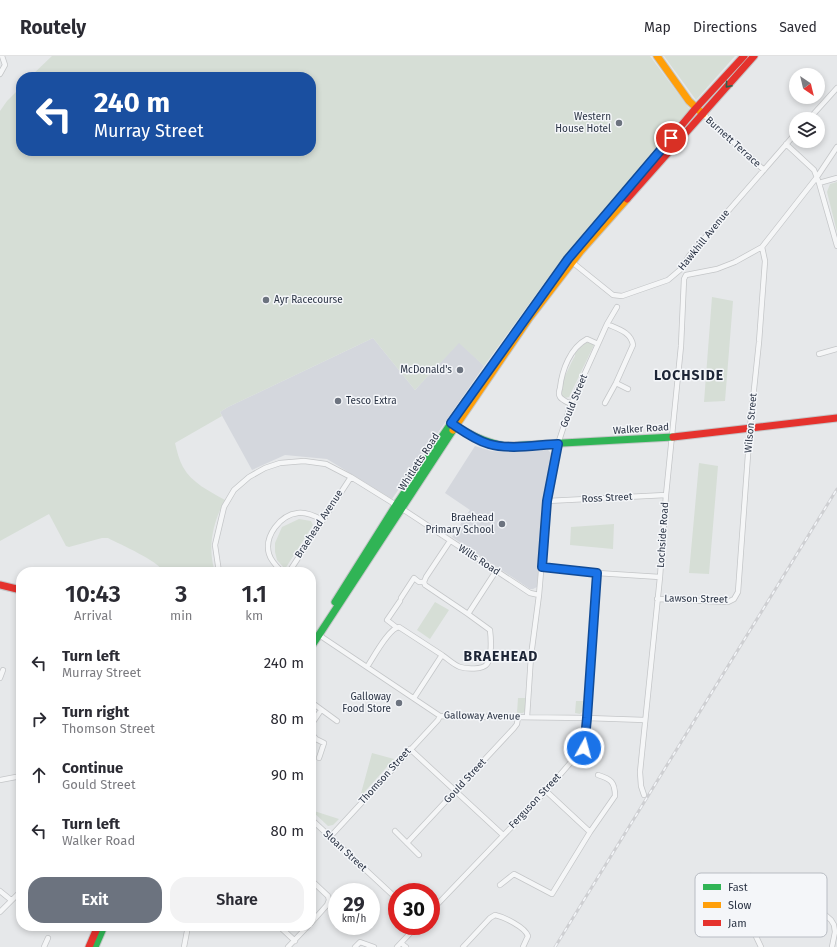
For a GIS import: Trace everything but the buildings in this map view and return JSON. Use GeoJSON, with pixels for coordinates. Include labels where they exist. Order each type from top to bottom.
{"type":"FeatureCollection","features":[{"type":"Feature","properties":{"kind":"main road"},"geometry":{"type":"LineString","coordinates":[[657,56],[689,101],[703,114]]}},
{"type":"Feature","properties":{"kind":"main road","name":"Whitletts Road"},"geometry":{"type":"LineString","coordinates":[[316,632],[453,424],[568,259],[696,108],[744,56]]}},
{"type":"Feature","properties":{"kind":"main road","name":"Whitletts Road"},"geometry":{"type":"LineString","coordinates":[[453,424],[530,317],[572,262],[754,56]]}},
{"type":"Feature","properties":{"kind":"main road","name":"Walker Road"},"geometry":{"type":"LineString","coordinates":[[453,424],[476,439],[490,444],[506,446],[672,437],[837,418]]}},
{"type":"Feature","properties":{"kind":"main road","name":"Whitletts Road"},"geometry":{"type":"LineString","coordinates":[[316,640],[399,507]]}},
{"type":"Feature","properties":{"kind":"main road"},"geometry":{"type":"LineString","coordinates":[[0,585],[16,589]]}},
{"type":"Feature","properties":{"kind":"main road"},"geometry":{"type":"LineString","coordinates":[[89,947],[96,931]]}},
{"type":"Feature","properties":{"kind":"main road"},"geometry":{"type":"LineString","coordinates":[[95,947],[102,931]]}},
{"type":"Feature","properties":{"kind":"street"},"geometry":{"type":"LineString","coordinates":[[0,74],[5,66],[2,56]]}},
{"type":"Feature","properties":{"kind":"street"},"geometry":{"type":"LineString","coordinates":[[815,112],[837,88]]}},
{"type":"Feature","properties":{"kind":"street","name":"Burnett Terrace"},"geometry":{"type":"LineString","coordinates":[[703,114],[764,170]]}},
{"type":"Feature","properties":{"kind":"street","name":"Hawkhill Avenue"},"geometry":{"type":"LineString","coordinates":[[572,262],[613,295],[622,296],[668,280],[681,269],[689,256],[789,141]]}},
{"type":"Feature","properties":{"kind":"street"},"geometry":{"type":"LineString","coordinates":[[786,144],[814,170],[820,183],[837,246]]}},
{"type":"Feature","properties":{"kind":"street"},"geometry":{"type":"LineString","coordinates":[[762,247],[817,177],[837,147]]}},
{"type":"Feature","properties":{"kind":"street"},"geometry":{"type":"LineString","coordinates":[[820,183],[837,178]]}},
{"type":"Feature","properties":{"kind":"street","name":"Lochside Road"},"geometry":{"type":"LineString","coordinates":[[644,795],[641,786],[640,772],[660,577],[666,495],[681,346],[684,279],[686,275],[717,269],[739,261],[762,247]]}},
{"type":"Feature","properties":{"kind":"street","name":"Wilson Street"},"geometry":{"type":"LineString","coordinates":[[734,599],[738,592],[750,427],[759,342],[765,261],[762,247]]}},
{"type":"Feature","properties":{"kind":"street","name":"Gould Street"},"geometry":{"type":"LineString","coordinates":[[547,501],[558,444],[571,404],[607,324],[617,307]]}},
{"type":"Feature","properties":{"kind":"street"},"geometry":{"type":"LineString","coordinates":[[605,403],[616,383],[633,345],[628,334],[607,324]]}},
{"type":"Feature","properties":{"kind":"street"},"geometry":{"type":"LineString","coordinates":[[571,404],[561,399],[560,396],[561,380],[564,368],[570,357],[583,341],[587,339],[598,344]]}},
{"type":"Feature","properties":{"kind":"street"},"geometry":{"type":"LineString","coordinates":[[819,354],[837,349]]}},
{"type":"Feature","properties":{"kind":"street"},"geometry":{"type":"LineString","coordinates":[[616,383],[628,389]]}},
{"type":"Feature","properties":{"kind":"street","name":"Wills Road"},"geometry":{"type":"LineString","coordinates":[[218,567],[215,545],[224,507],[234,490],[249,477],[265,468],[280,463],[304,461],[326,464],[350,477],[399,507],[530,593],[539,595]]}},
{"type":"Feature","properties":{"kind":"street","name":"Braehead Avenue"},"geometry":{"type":"LineString","coordinates":[[291,567],[350,477]]}},
{"type":"Feature","properties":{"kind":"street","name":"Ross Street"},"geometry":{"type":"LineString","coordinates":[[547,501],[666,495]]}},
{"type":"Feature","properties":{"kind":"street"},"geometry":{"type":"LineString","coordinates":[[527,717],[531,656],[542,567],[547,501]]}},
{"type":"Feature","properties":{"kind":"street"},"geometry":{"type":"LineString","coordinates":[[276,567],[269,555],[268,548],[269,539],[273,530],[280,521],[289,515],[298,513],[310,514],[322,520]]}},
{"type":"Feature","properties":{"kind":"street"},"geometry":{"type":"LineString","coordinates":[[424,582],[450,541]]}},
{"type":"Feature","properties":{"kind":"street"},"geometry":{"type":"LineString","coordinates":[[542,567],[597,573],[660,577]]}},
{"type":"Feature","properties":{"kind":"street"},"geometry":{"type":"LineString","coordinates":[[468,614],[496,571]]}},
{"type":"Feature","properties":{"kind":"street","name":"Ferguson Street"},"geometry":{"type":"LineString","coordinates":[[440,902],[584,748],[597,573]]}},
{"type":"Feature","properties":{"kind":"street"},"geometry":{"type":"LineString","coordinates":[[414,578],[419,582],[424,582],[428,588],[490,630],[490,660],[487,665],[484,667],[460,667],[387,620],[414,578]]}},
{"type":"Feature","properties":{"kind":"street","name":"Lawson Street"},"geometry":{"type":"LineString","coordinates":[[657,599],[728,602],[734,599]]}},
{"type":"Feature","properties":{"kind":"street"},"geometry":{"type":"LineString","coordinates":[[367,667],[390,632],[396,627]]}},
{"type":"Feature","properties":{"kind":"street","name":"Galloway Avenue"},"geometry":{"type":"LineString","coordinates":[[319,635],[440,716],[645,720]]}},
{"type":"Feature","properties":{"kind":"street"},"geometry":{"type":"LineString","coordinates":[[414,698],[442,655]]}},
{"type":"Feature","properties":{"kind":"street"},"geometry":{"type":"LineString","coordinates":[[0,678],[3,670]]}},
{"type":"Feature","properties":{"kind":"street"},"geometry":{"type":"LineString","coordinates":[[316,706],[337,721]]}},
{"type":"Feature","properties":{"kind":"street"},"geometry":{"type":"LineString","coordinates":[[316,718],[321,710]]}},
{"type":"Feature","properties":{"kind":"street","name":"Thomson Street"},"geometry":{"type":"LineString","coordinates":[[330,837],[438,720],[440,716]]}},
{"type":"Feature","properties":{"kind":"street","name":"Gould Street"},"geometry":{"type":"LineString","coordinates":[[407,843],[514,728],[517,724],[518,717]]}},
{"type":"Feature","properties":{"kind":"street"},"geometry":{"type":"LineString","coordinates":[[316,739],[324,743],[319,758]]}},
{"type":"Feature","properties":{"kind":"street"},"geometry":{"type":"LineString","coordinates":[[410,749],[504,835]]}},
{"type":"Feature","properties":{"kind":"street"},"geometry":{"type":"LineString","coordinates":[[500,885],[514,874],[552,894],[590,832],[615,796],[613,783],[609,778],[598,775]]}},
{"type":"Feature","properties":{"kind":"street"},"geometry":{"type":"LineString","coordinates":[[0,780],[16,777]]}},
{"type":"Feature","properties":{"kind":"street"},"geometry":{"type":"LineString","coordinates":[[546,790],[590,832]]}},
{"type":"Feature","properties":{"kind":"street","name":"Sloan Street"},"geometry":{"type":"LineString","coordinates":[[316,824],[388,891]]}},
{"type":"Feature","properties":{"kind":"street"},"geometry":{"type":"LineString","coordinates":[[395,831],[419,855]]}},
{"type":"Feature","properties":{"kind":"street"},"geometry":{"type":"LineString","coordinates":[[316,885],[328,896],[329,900],[327,905],[316,917]]}},
{"type":"Feature","properties":{"kind":"street"},"geometry":{"type":"LineString","coordinates":[[0,891],[11,900]]}},
{"type":"Feature","properties":{"kind":"street"},"geometry":{"type":"LineString","coordinates":[[0,912],[16,896]]}},
{"type":"Feature","properties":{"kind":"street"},"geometry":{"type":"LineString","coordinates":[[463,947],[490,918],[495,915],[507,919],[527,931],[528,936],[523,947]]}},
{"type":"Feature","properties":{"kind":"street"},"geometry":{"type":"LineString","coordinates":[[827,917],[834,925],[836,932],[832,947]]}},
{"type":"Feature","properties":{"kind":"street"},"geometry":{"type":"LineString","coordinates":[[184,947],[187,931]]}},
{"type":"Feature","properties":{"kind":"street"},"geometry":{"type":"LineString","coordinates":[[284,931],[295,941]]}},
{"type":"Feature","properties":{"kind":"street"},"geometry":{"type":"LineString","coordinates":[[288,947],[304,931]]}},
{"type":"Feature","properties":{"kind":"street"},"geometry":{"type":"LineString","coordinates":[[406,947],[399,945],[408,935]]}},
{"type":"Feature","properties":{"kind":"street"},"geometry":{"type":"LineString","coordinates":[[756,937],[761,947]]}},
{"type":"Feature","properties":{"kind":"street"},"geometry":{"type":"LineString","coordinates":[[44,947],[48,938]]}},
{"type":"Feature","properties":{"kind":"street"},"geometry":{"type":"LineString","coordinates":[[355,947],[360,942],[374,947]]}},
{"type":"Feature","properties":{"kind":"shaded area","name":"Ayr Racecourse"},"geometry":{"type":"Polygon","coordinates":[[[52,56],[650,56],[691,111],[559,263],[484,366],[459,343],[415,390],[373,338],[228,407],[220,412],[222,416],[175,443],[182,464],[191,478],[201,486],[225,500],[217,517],[212,535],[211,544],[214,567],[160,567],[147,558],[108,538],[102,538],[69,547],[66,546],[49,514],[0,541],[0,111],[16,92],[16,156],[316,156],[316,72],[35,72],[52,56]]]}},
{"type":"Feature","properties":{"kind":"shaded area"},"geometry":{"type":"Polygon","coordinates":[[[664,56],[735,56],[696,100],[664,56]]]}},
{"type":"Feature","properties":{"kind":"shaded area"},"geometry":{"type":"Polygon","coordinates":[[[837,182],[837,232],[827,192],[830,184],[837,182]]]}},
{"type":"Feature","properties":{"kind":"shaded area"},"geometry":{"type":"Polygon","coordinates":[[[712,297],[733,301],[725,401],[704,402],[712,297]]]}},
{"type":"Feature","properties":{"kind":"shaded area"},"geometry":{"type":"Polygon","coordinates":[[[373,338],[415,390],[459,342],[484,366],[392,499],[327,459],[285,455],[252,470],[220,412],[373,338]]]}},
{"type":"Feature","properties":{"kind":"shaded area"},"geometry":{"type":"Polygon","coordinates":[[[588,342],[594,345],[569,397],[565,398],[561,395],[562,380],[575,356],[575,353],[588,342]]]}},
{"type":"Feature","properties":{"kind":"shaded area","name":"Braehead Primary School"},"geometry":{"type":"Polygon","coordinates":[[[475,446],[491,451],[505,452],[548,450],[552,454],[546,487],[537,587],[533,589],[530,589],[452,537],[470,510],[445,493],[475,446]]]}},
{"type":"Feature","properties":{"kind":"shaded area"},"geometry":{"type":"Polygon","coordinates":[[[699,463],[718,466],[709,574],[689,573],[699,463]]]}},
{"type":"Feature","properties":{"kind":"shaded area"},"geometry":{"type":"Polygon","coordinates":[[[299,519],[311,521],[313,525],[286,567],[283,567],[277,560],[275,552],[275,543],[282,527],[299,519]]]}},
{"type":"Feature","properties":{"kind":"shaded area"},"geometry":{"type":"Polygon","coordinates":[[[614,524],[613,549],[570,545],[571,527],[614,524]]]}},
{"type":"Feature","properties":{"kind":"shaded area"},"geometry":{"type":"Polygon","coordinates":[[[435,602],[449,610],[430,639],[417,630],[435,602]]]}},
{"type":"Feature","properties":{"kind":"shaded area"},"geometry":{"type":"Polygon","coordinates":[[[518,698],[527,698],[527,709],[523,713],[517,713],[518,698]]]}},
{"type":"Feature","properties":{"kind":"shaded area"},"geometry":{"type":"Polygon","coordinates":[[[576,701],[585,701],[584,710],[580,714],[575,713],[576,701]]]}},
{"type":"Feature","properties":{"kind":"shaded area"},"geometry":{"type":"Polygon","coordinates":[[[372,753],[394,759],[360,797],[372,753]]]}},
{"type":"Feature","properties":{"kind":"shaded area"},"geometry":{"type":"Polygon","coordinates":[[[316,812],[339,819],[333,825],[328,826],[316,815],[316,812]]]}},
{"type":"Feature","properties":{"kind":"railway"},"geometry":{"type":"LineString","coordinates":[[555,947],[837,489]]}},
{"type":"Feature","properties":{"kind":"traffic: fast"},"geometry":{"type":"LineString","coordinates":[[335,602],[396,505],[466,401]]}},
{"type":"Feature","properties":{"kind":"traffic: fast"},"geometry":{"type":"LineString","coordinates":[[451,423],[477,438],[506,446],[673,437]]}},
{"type":"Feature","properties":{"kind":"traffic: fast"},"geometry":{"type":"LineString","coordinates":[[316,639],[453,430]]}},
{"type":"Feature","properties":{"kind":"traffic: fast"},"geometry":{"type":"LineString","coordinates":[[95,947],[102,931]]}},
{"type":"Feature","properties":{"kind":"traffic: slow"},"geometry":{"type":"LineString","coordinates":[[657,56],[689,101],[703,114]]}},
{"type":"Feature","properties":{"kind":"traffic: slow"},"geometry":{"type":"LineString","coordinates":[[453,430],[530,317],[580,252],[627,199]]}},
{"type":"Feature","properties":{"kind":"traffic: slow"},"geometry":{"type":"LineString","coordinates":[[558,273],[575,251]]}},
{"type":"Feature","properties":{"kind":"traffic: jam"},"geometry":{"type":"LineString","coordinates":[[594,230],[696,108],[744,56]]}},
{"type":"Feature","properties":{"kind":"traffic: jam"},"geometry":{"type":"LineString","coordinates":[[627,199],[754,56]]}},
{"type":"Feature","properties":{"kind":"traffic: jam"},"geometry":{"type":"LineString","coordinates":[[673,437],[837,418]]}},
{"type":"Feature","properties":{"kind":"traffic: jam"},"geometry":{"type":"LineString","coordinates":[[0,585],[16,589]]}},
{"type":"Feature","properties":{"kind":"traffic: jam"},"geometry":{"type":"LineString","coordinates":[[89,947],[96,931]]}},
{"type":"Feature","properties":{"kind":"place","name":"Western House Hotel"},"geometry":{"type":"Point","coordinates":[619,123]}},
{"type":"Feature","properties":{"kind":"place","name":"Ayr Racecourse"},"geometry":{"type":"Point","coordinates":[266,300]}},
{"type":"Feature","properties":{"kind":"place","name":"McDonald's"},"geometry":{"type":"Point","coordinates":[460,370]}},
{"type":"Feature","properties":{"kind":"place","name":"Tesco Extra"},"geometry":{"type":"Point","coordinates":[338,401]}},
{"type":"Feature","properties":{"kind":"place","name":"Braehead Primary School"},"geometry":{"type":"Point","coordinates":[502,524]}},
{"type":"Feature","properties":{"kind":"place","name":"Galloway Food Store"},"geometry":{"type":"Point","coordinates":[399,703]}},
{"type":"Feature","properties":{"kind":"district","name":"LOCHSIDE"},"geometry":{"type":"Point","coordinates":[689,375]}},
{"type":"Feature","properties":{"kind":"district","name":"BRAEHEAD"},"geometry":{"type":"Point","coordinates":[501,656]}},
{"type":"Feature","properties":{"kind":"route"},"geometry":{"type":"LineString","coordinates":[[584,748],[597,573],[542,567],[547,501],[558,444],[506,446],[490,444],[476,439],[451,423],[537,300],[568,259],[671,138]]}}]}
